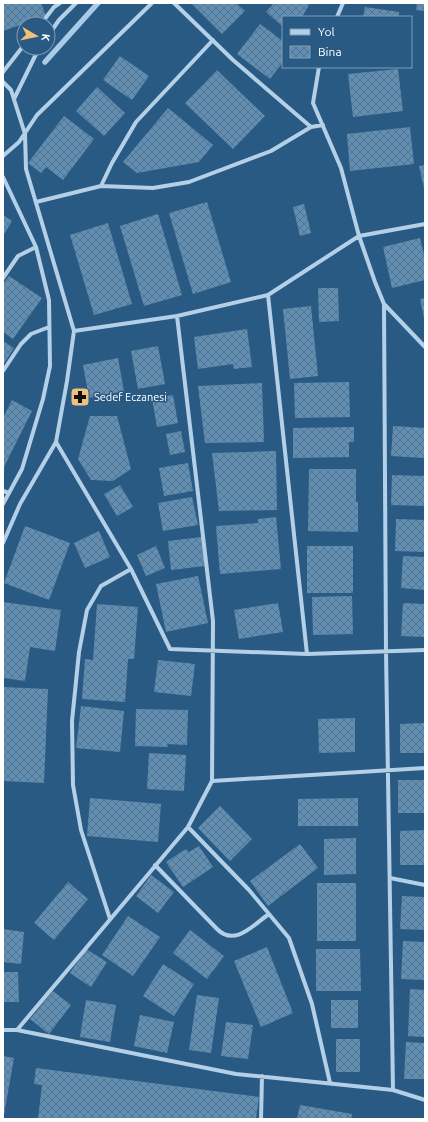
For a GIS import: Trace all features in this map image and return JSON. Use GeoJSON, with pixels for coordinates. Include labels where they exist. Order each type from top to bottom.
{"type":"FeatureCollection","features":[{"type":"Feature","properties":{"kind":"street"},"geometry":{"type":"LineString","coordinates":[[47,16],[54,7],[60,3]]}},
{"type":"Feature","properties":{"kind":"street"},"geometry":{"type":"LineString","coordinates":[[56,24],[76,3]]}},
{"type":"Feature","properties":{"kind":"street"},"geometry":{"type":"LineString","coordinates":[[3,156],[19,142],[37,116],[152,3]]}},
{"type":"Feature","properties":{"kind":"street"},"geometry":{"type":"LineString","coordinates":[[174,3],[233,60],[311,127]]}},
{"type":"Feature","properties":{"kind":"street"},"geometry":{"type":"LineString","coordinates":[[337,16],[343,3]]}},
{"type":"Feature","properties":{"kind":"street"},"geometry":{"type":"LineString","coordinates":[[101,186],[112,163],[136,122],[212,40]]}},
{"type":"Feature","properties":{"kind":"street"},"geometry":{"type":"LineString","coordinates":[[3,72],[16,55]]}},
{"type":"Feature","properties":{"kind":"street"},"geometry":{"type":"LineString","coordinates":[[14,99],[35,56]]}},
{"type":"Feature","properties":{"kind":"street"},"geometry":{"type":"LineString","coordinates":[[320,68],[313,103],[341,168],[359,236],[375,282],[384,304],[425,347]]}},
{"type":"Feature","properties":{"kind":"street"},"geometry":{"type":"LineString","coordinates":[[3,82],[11,90],[25,134],[26,169],[74,331],[56,442],[20,504],[3,543]]}},
{"type":"Feature","properties":{"kind":"street"},"geometry":{"type":"LineString","coordinates":[[36,202],[101,186],[153,188],[189,182],[271,151],[311,127],[323,126]]}},
{"type":"Feature","properties":{"kind":"street"},"geometry":{"type":"LineString","coordinates":[[3,177],[36,247],[49,300],[50,366],[43,399],[22,469],[3,504]]}},
{"type":"Feature","properties":{"kind":"street"},"geometry":{"type":"LineString","coordinates":[[74,331],[177,316],[268,294],[359,236],[425,224]]}},
{"type":"Feature","properties":{"kind":"street"},"geometry":{"type":"LineString","coordinates":[[3,278],[18,256],[36,247]]}},
{"type":"Feature","properties":{"kind":"street"},"geometry":{"type":"LineString","coordinates":[[268,294],[307,654]]}},
{"type":"Feature","properties":{"kind":"street"},"geometry":{"type":"LineString","coordinates":[[384,304],[386,652],[393,1090]]}},
{"type":"Feature","properties":{"kind":"street"},"geometry":{"type":"LineString","coordinates":[[17,1030],[188,827],[212,782],[213,621],[177,316]]}},
{"type":"Feature","properties":{"kind":"street"},"geometry":{"type":"LineString","coordinates":[[3,371],[21,344],[31,334],[49,327]]}},
{"type":"Feature","properties":{"kind":"street"},"geometry":{"type":"LineString","coordinates":[[56,442],[131,569],[170,649],[307,654],[425,650]]}},
{"type":"Feature","properties":{"kind":"street"},"geometry":{"type":"LineString","coordinates":[[3,491],[9,493]]}},
{"type":"Feature","properties":{"kind":"street"},"geometry":{"type":"LineString","coordinates":[[110,919],[81,830],[73,785],[72,721],[79,652],[87,610],[101,586],[131,569]]}},
{"type":"Feature","properties":{"kind":"street"},"geometry":{"type":"LineString","coordinates":[[212,782],[425,768]]}},
{"type":"Feature","properties":{"kind":"street"},"geometry":{"type":"LineString","coordinates":[[188,827],[249,890],[289,938],[312,1004],[330,1083]]}},
{"type":"Feature","properties":{"kind":"street"},"geometry":{"type":"LineString","coordinates":[[155,865],[221,933],[227,936],[238,936],[269,914]]}},
{"type":"Feature","properties":{"kind":"street"},"geometry":{"type":"LineString","coordinates":[[390,878],[425,885]]}},
{"type":"Feature","properties":{"kind":"street"},"geometry":{"type":"LineString","coordinates":[[3,1030],[17,1030],[236,1074],[393,1090],[425,1100]]}},
{"type":"Feature","properties":{"kind":"street"},"geometry":{"type":"LineString","coordinates":[[261,1119],[262,1076]]}},
{"type":"Feature","properties":{"kind":"building"},"geometry":{"type":"Polygon","coordinates":[[[3,3],[41,3],[46,16],[16,16],[16,26],[3,31],[3,3]]]}},
{"type":"Feature","properties":{"kind":"building"},"geometry":{"type":"Polygon","coordinates":[[[191,3],[236,3],[245,11],[222,34],[191,3]]]}},
{"type":"Feature","properties":{"kind":"building"},"geometry":{"type":"Polygon","coordinates":[[[274,3],[310,3],[303,16],[282,16],[282,26],[266,12],[274,3]]]}},
{"type":"Feature","properties":{"kind":"building"},"geometry":{"type":"Polygon","coordinates":[[[417,3],[425,3],[425,11],[416,10],[417,3]]]}},
{"type":"Feature","properties":{"kind":"building"},"geometry":{"type":"Polygon","coordinates":[[[365,7],[399,12],[399,16],[363,16],[365,7]]]}},
{"type":"Feature","properties":{"kind":"building"},"geometry":{"type":"Polygon","coordinates":[[[260,24],[282,40],[282,63],[270,79],[237,54],[260,24]]]}},
{"type":"Feature","properties":{"kind":"building"},"geometry":{"type":"Polygon","coordinates":[[[120,56],[149,76],[132,100],[103,80],[120,56]]]}},
{"type":"Feature","properties":{"kind":"building"},"geometry":{"type":"Polygon","coordinates":[[[398,69],[403,111],[353,117],[348,74],[398,69]]]}},
{"type":"Feature","properties":{"kind":"building"},"geometry":{"type":"Polygon","coordinates":[[[217,70],[265,116],[233,149],[185,103],[217,70]]]}},
{"type":"Feature","properties":{"kind":"building"},"geometry":{"type":"Polygon","coordinates":[[[97,87],[125,113],[104,136],[76,111],[97,87]]]}},
{"type":"Feature","properties":{"kind":"building"},"geometry":{"type":"Polygon","coordinates":[[[168,108],[213,145],[199,162],[137,173],[123,162],[168,108]]]}},
{"type":"Feature","properties":{"kind":"building"},"geometry":{"type":"Polygon","coordinates":[[[64,116],[94,139],[63,180],[46,167],[41,173],[28,163],[64,116]]]}},
{"type":"Feature","properties":{"kind":"building"},"geometry":{"type":"Polygon","coordinates":[[[410,127],[414,164],[350,171],[347,134],[410,127]]]}},
{"type":"Feature","properties":{"kind":"building"},"geometry":{"type":"Polygon","coordinates":[[[425,165],[425,188],[424,188],[419,166],[425,165]]]}},
{"type":"Feature","properties":{"kind":"building"},"geometry":{"type":"Polygon","coordinates":[[[207,202],[231,282],[193,294],[169,213],[207,202]]]}},
{"type":"Feature","properties":{"kind":"building"},"geometry":{"type":"Polygon","coordinates":[[[304,204],[311,233],[300,236],[293,207],[304,204]]]}},
{"type":"Feature","properties":{"kind":"building"},"geometry":{"type":"Polygon","coordinates":[[[158,214],[182,295],[144,306],[120,226],[158,214]]]}},
{"type":"Feature","properties":{"kind":"building"},"geometry":{"type":"Polygon","coordinates":[[[3,215],[12,221],[3,236],[3,215]]]}},
{"type":"Feature","properties":{"kind":"building"},"geometry":{"type":"Polygon","coordinates":[[[108,223],[132,304],[94,315],[70,235],[108,223]]]}},
{"type":"Feature","properties":{"kind":"building"},"geometry":{"type":"Polygon","coordinates":[[[420,238],[425,259],[425,280],[392,288],[383,247],[420,238]]]}},
{"type":"Feature","properties":{"kind":"building"},"geometry":{"type":"Polygon","coordinates":[[[9,276],[42,298],[13,339],[3,332],[3,284],[9,276]]]}},
{"type":"Feature","properties":{"kind":"building"},"geometry":{"type":"Polygon","coordinates":[[[318,288],[338,288],[339,321],[319,322],[318,288]]]}},
{"type":"Feature","properties":{"kind":"building"},"geometry":{"type":"Polygon","coordinates":[[[425,298],[425,318],[424,318],[420,299],[425,298]]]}},
{"type":"Feature","properties":{"kind":"building"},"geometry":{"type":"Polygon","coordinates":[[[311,306],[318,376],[290,379],[283,309],[311,306]]]}},
{"type":"Feature","properties":{"kind":"building"},"geometry":{"type":"Polygon","coordinates":[[[247,329],[252,367],[234,369],[233,364],[198,369],[194,337],[247,329]]]}},
{"type":"Feature","properties":{"kind":"building"},"geometry":{"type":"Polygon","coordinates":[[[3,341],[14,348],[3,365],[3,341]]]}},
{"type":"Feature","properties":{"kind":"building"},"geometry":{"type":"Polygon","coordinates":[[[158,346],[165,384],[138,389],[131,351],[158,346]]]}},
{"type":"Feature","properties":{"kind":"building"},"geometry":{"type":"Polygon","coordinates":[[[118,358],[124,391],[89,398],[83,365],[118,358]]]}},
{"type":"Feature","properties":{"kind":"building"},"geometry":{"type":"Polygon","coordinates":[[[349,382],[350,417],[295,418],[294,383],[349,382]]]}},
{"type":"Feature","properties":{"kind":"building"},"geometry":{"type":"Polygon","coordinates":[[[262,383],[264,442],[205,443],[198,386],[262,383]]]}},
{"type":"Feature","properties":{"kind":"building"},"geometry":{"type":"Polygon","coordinates":[[[173,395],[178,423],[157,427],[152,399],[173,395]]]}},
{"type":"Feature","properties":{"kind":"building"},"geometry":{"type":"Polygon","coordinates":[[[12,400],[32,411],[3,469],[3,418],[12,400]]]}},
{"type":"Feature","properties":{"kind":"building"},"geometry":{"type":"Polygon","coordinates":[[[90,416],[117,416],[131,469],[113,481],[91,480],[78,459],[90,416]]]}},
{"type":"Feature","properties":{"kind":"building"},"geometry":{"type":"Polygon","coordinates":[[[393,426],[425,428],[425,458],[391,456],[393,426]]]}},
{"type":"Feature","properties":{"kind":"building"},"geometry":{"type":"Polygon","coordinates":[[[354,427],[354,442],[349,442],[349,457],[293,458],[293,428],[354,427]]]}},
{"type":"Feature","properties":{"kind":"building"},"geometry":{"type":"Polygon","coordinates":[[[181,431],[185,452],[170,455],[166,434],[181,431]]]}},
{"type":"Feature","properties":{"kind":"building"},"geometry":{"type":"Polygon","coordinates":[[[276,451],[277,510],[219,511],[212,453],[276,451]]]}},
{"type":"Feature","properties":{"kind":"building"},"geometry":{"type":"Polygon","coordinates":[[[188,463],[193,491],[164,496],[159,468],[188,463]]]}},
{"type":"Feature","properties":{"kind":"building"},"geometry":{"type":"Polygon","coordinates":[[[309,469],[356,469],[358,532],[308,531],[309,469]]]}},
{"type":"Feature","properties":{"kind":"building"},"geometry":{"type":"Polygon","coordinates":[[[392,475],[425,476],[425,506],[391,505],[392,475]]]}},
{"type":"Feature","properties":{"kind":"building"},"geometry":{"type":"Polygon","coordinates":[[[120,485],[133,507],[117,516],[104,494],[120,485]]]}},
{"type":"Feature","properties":{"kind":"building"},"geometry":{"type":"Polygon","coordinates":[[[192,497],[198,525],[163,531],[158,503],[192,497]]]}},
{"type":"Feature","properties":{"kind":"building"},"geometry":{"type":"Polygon","coordinates":[[[276,517],[281,569],[220,574],[216,526],[258,523],[258,519],[276,517]]]}},
{"type":"Feature","properties":{"kind":"building"},"geometry":{"type":"Polygon","coordinates":[[[396,519],[425,520],[425,552],[395,551],[396,519]]]}},
{"type":"Feature","properties":{"kind":"building"},"geometry":{"type":"Polygon","coordinates":[[[25,526],[70,543],[49,600],[4,583],[25,526]]]}},
{"type":"Feature","properties":{"kind":"building"},"geometry":{"type":"Polygon","coordinates":[[[99,531],[110,557],[85,568],[74,543],[99,531]]]}},
{"type":"Feature","properties":{"kind":"building"},"geometry":{"type":"Polygon","coordinates":[[[202,537],[205,566],[171,570],[168,541],[202,537]]]}},
{"type":"Feature","properties":{"kind":"building"},"geometry":{"type":"Polygon","coordinates":[[[156,546],[165,568],[146,576],[137,555],[156,546]]]}},
{"type":"Feature","properties":{"kind":"building"},"geometry":{"type":"Polygon","coordinates":[[[307,546],[353,546],[353,593],[307,593],[307,546]]]}},
{"type":"Feature","properties":{"kind":"building"},"geometry":{"type":"Polygon","coordinates":[[[403,556],[425,557],[425,590],[401,588],[403,556]]]}},
{"type":"Feature","properties":{"kind":"building"},"geometry":{"type":"Polygon","coordinates":[[[198,576],[208,623],[166,632],[156,584],[198,576]]]}},
{"type":"Feature","properties":{"kind":"building"},"geometry":{"type":"Polygon","coordinates":[[[352,596],[353,634],[313,635],[312,597],[352,596]]]}},
{"type":"Feature","properties":{"kind":"building"},"geometry":{"type":"Polygon","coordinates":[[[3,602],[61,610],[55,651],[30,647],[25,681],[3,678],[3,602]]]}},
{"type":"Feature","properties":{"kind":"building"},"geometry":{"type":"Polygon","coordinates":[[[278,603],[283,632],[239,639],[234,610],[278,603]]]}},
{"type":"Feature","properties":{"kind":"building"},"geometry":{"type":"Polygon","coordinates":[[[403,603],[425,604],[425,637],[401,636],[403,603]]]}},
{"type":"Feature","properties":{"kind":"building"},"geometry":{"type":"Polygon","coordinates":[[[97,604],[138,607],[134,659],[128,659],[125,702],[82,699],[85,659],[93,660],[97,604]]]}},
{"type":"Feature","properties":{"kind":"building"},"geometry":{"type":"Polygon","coordinates":[[[158,660],[195,664],[191,696],[154,692],[158,660]]]}},
{"type":"Feature","properties":{"kind":"building"},"geometry":{"type":"Polygon","coordinates":[[[3,687],[48,689],[44,783],[3,781],[3,687]]]}},
{"type":"Feature","properties":{"kind":"building"},"geometry":{"type":"Polygon","coordinates":[[[81,706],[124,711],[120,752],[76,748],[81,706]]]}},
{"type":"Feature","properties":{"kind":"building"},"geometry":{"type":"Polygon","coordinates":[[[136,709],[188,710],[187,745],[167,744],[168,747],[135,746],[136,709]]]}},
{"type":"Feature","properties":{"kind":"building"},"geometry":{"type":"Polygon","coordinates":[[[355,718],[355,752],[319,753],[318,719],[355,718]]]}},
{"type":"Feature","properties":{"kind":"building"},"geometry":{"type":"Polygon","coordinates":[[[425,723],[425,753],[400,753],[400,724],[425,723]]]}},
{"type":"Feature","properties":{"kind":"building"},"geometry":{"type":"Polygon","coordinates":[[[149,753],[186,755],[184,791],[147,789],[149,753]]]}},
{"type":"Feature","properties":{"kind":"building"},"geometry":{"type":"Polygon","coordinates":[[[398,780],[425,780],[425,813],[398,813],[398,780]]]}},
{"type":"Feature","properties":{"kind":"building"},"geometry":{"type":"Polygon","coordinates":[[[90,798],[161,804],[158,842],[87,836],[90,798]]]}},
{"type":"Feature","properties":{"kind":"building"},"geometry":{"type":"Polygon","coordinates":[[[358,798],[358,826],[298,826],[298,799],[358,798]]]}},
{"type":"Feature","properties":{"kind":"building"},"geometry":{"type":"Polygon","coordinates":[[[220,806],[252,839],[230,861],[198,828],[220,806]]]}},
{"type":"Feature","properties":{"kind":"building"},"geometry":{"type":"Polygon","coordinates":[[[425,830],[425,865],[400,865],[400,831],[425,830]]]}},
{"type":"Feature","properties":{"kind":"building"},"geometry":{"type":"Polygon","coordinates":[[[356,838],[356,874],[324,875],[324,839],[356,838]]]}},
{"type":"Feature","properties":{"kind":"building"},"geometry":{"type":"Polygon","coordinates":[[[300,844],[318,868],[268,906],[250,881],[300,844]]]}},
{"type":"Feature","properties":{"kind":"building"},"geometry":{"type":"Polygon","coordinates":[[[199,846],[213,867],[183,887],[166,862],[186,849],[189,852],[199,846]]]}},
{"type":"Feature","properties":{"kind":"building"},"geometry":{"type":"Polygon","coordinates":[[[151,875],[174,892],[158,913],[136,896],[151,875]]]}},
{"type":"Feature","properties":{"kind":"building"},"geometry":{"type":"Polygon","coordinates":[[[68,882],[88,899],[54,940],[34,923],[68,882]]]}},
{"type":"Feature","properties":{"kind":"building"},"geometry":{"type":"Polygon","coordinates":[[[317,883],[356,883],[356,941],[317,941],[317,883]]]}},
{"type":"Feature","properties":{"kind":"building"},"geometry":{"type":"Polygon","coordinates":[[[402,896],[425,897],[425,930],[400,929],[402,896]]]}},
{"type":"Feature","properties":{"kind":"building"},"geometry":{"type":"Polygon","coordinates":[[[128,916],[160,937],[133,976],[102,955],[128,916]]]}},
{"type":"Feature","properties":{"kind":"building"},"geometry":{"type":"Polygon","coordinates":[[[3,929],[24,932],[21,964],[3,962],[3,929]]]}},
{"type":"Feature","properties":{"kind":"building"},"geometry":{"type":"Polygon","coordinates":[[[190,930],[224,956],[207,979],[173,953],[190,930]]]}},
{"type":"Feature","properties":{"kind":"building"},"geometry":{"type":"Polygon","coordinates":[[[403,941],[425,942],[425,980],[401,979],[403,941]]]}},
{"type":"Feature","properties":{"kind":"building"},"geometry":{"type":"Polygon","coordinates":[[[267,947],[293,1013],[261,1027],[234,961],[267,947]]]}},
{"type":"Feature","properties":{"kind":"building"},"geometry":{"type":"Polygon","coordinates":[[[86,949],[107,962],[91,987],[70,973],[86,949]]]}},
{"type":"Feature","properties":{"kind":"building"},"geometry":{"type":"Polygon","coordinates":[[[316,949],[360,949],[361,991],[316,991],[316,949]]]}},
{"type":"Feature","properties":{"kind":"building"},"geometry":{"type":"Polygon","coordinates":[[[163,964],[194,984],[174,1016],[143,996],[163,964]]]}},
{"type":"Feature","properties":{"kind":"building"},"geometry":{"type":"Polygon","coordinates":[[[3,972],[18,972],[19,1002],[3,1002],[3,972]]]}},
{"type":"Feature","properties":{"kind":"building"},"geometry":{"type":"Polygon","coordinates":[[[410,989],[425,990],[424,1037],[408,1036],[410,989]]]}},
{"type":"Feature","properties":{"kind":"building"},"geometry":{"type":"Polygon","coordinates":[[[53,991],[71,1005],[49,1034],[30,1019],[53,991]]]}},
{"type":"Feature","properties":{"kind":"building"},"geometry":{"type":"Polygon","coordinates":[[[197,995],[219,998],[211,1053],[189,1050],[197,995]]]}},
{"type":"Feature","properties":{"kind":"building"},"geometry":{"type":"Polygon","coordinates":[[[86,1000],[116,1005],[110,1042],[80,1037],[86,1000]]]}},
{"type":"Feature","properties":{"kind":"building"},"geometry":{"type":"Polygon","coordinates":[[[331,1000],[358,1000],[358,1028],[331,1028],[331,1000]]]}},
{"type":"Feature","properties":{"kind":"building"},"geometry":{"type":"Polygon","coordinates":[[[140,1015],[174,1022],[167,1053],[134,1046],[140,1015]]]}},
{"type":"Feature","properties":{"kind":"building"},"geometry":{"type":"Polygon","coordinates":[[[226,1022],[253,1025],[248,1059],[221,1056],[226,1022]]]}},
{"type":"Feature","properties":{"kind":"building"},"geometry":{"type":"Polygon","coordinates":[[[336,1039],[360,1039],[360,1072],[336,1072],[336,1039]]]}},
{"type":"Feature","properties":{"kind":"building"},"geometry":{"type":"Polygon","coordinates":[[[406,1042],[425,1043],[425,1079],[404,1079],[406,1042]]]}},
{"type":"Feature","properties":{"kind":"building"},"geometry":{"type":"Polygon","coordinates":[[[3,1056],[14,1058],[4,1115],[3,1115],[3,1056]]]}},
{"type":"Feature","properties":{"kind":"building"},"geometry":{"type":"Polygon","coordinates":[[[36,1068],[259,1097],[256,1119],[38,1119],[42,1085],[34,1084],[36,1068]]]}},
{"type":"Feature","properties":{"kind":"building"},"geometry":{"type":"Polygon","coordinates":[[[300,1105],[352,1114],[351,1119],[297,1119],[300,1105]]]}},
{"type":"Feature","properties":{"kind":"waterway"},"geometry":{"type":"LineString","coordinates":[[45,62],[98,3]]}},
{"type":"Feature","properties":{"kind":"place","name":"Sedef Eczanesi"},"geometry":{"type":"Point","coordinates":[80,397]}}]}
